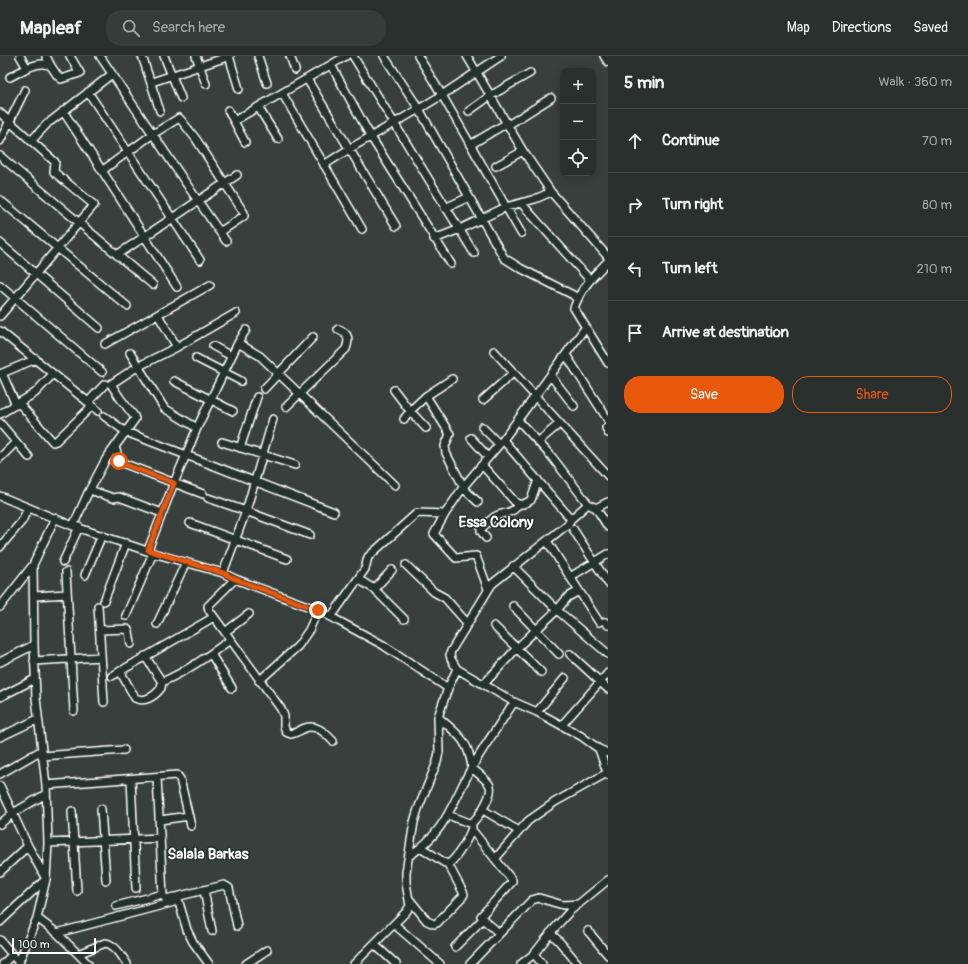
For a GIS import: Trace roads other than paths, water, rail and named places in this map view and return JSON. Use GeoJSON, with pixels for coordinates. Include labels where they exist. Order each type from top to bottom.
{"type":"FeatureCollection","features":[{"type":"Feature","properties":{"kind":"street"},"geometry":{"type":"LineString","coordinates":[[20,56],[26,68]]}},
{"type":"Feature","properties":{"kind":"street"},"geometry":{"type":"LineString","coordinates":[[46,56],[57,75],[62,79],[80,73],[70,56]]}},
{"type":"Feature","properties":{"kind":"street"},"geometry":{"type":"LineString","coordinates":[[100,56],[226,241]]}},
{"type":"Feature","properties":{"kind":"street"},"geometry":{"type":"LineString","coordinates":[[142,56],[152,82],[160,112]]}},
{"type":"Feature","properties":{"kind":"street"},"geometry":{"type":"LineString","coordinates":[[164,56],[181,98]]}},
{"type":"Feature","properties":{"kind":"street"},"geometry":{"type":"LineString","coordinates":[[196,56],[206,84]]}},
{"type":"Feature","properties":{"kind":"street"},"geometry":{"type":"LineString","coordinates":[[152,82],[229,56],[239,89]]}},
{"type":"Feature","properties":{"kind":"street"},"geometry":{"type":"LineString","coordinates":[[258,56],[267,83]]}},
{"type":"Feature","properties":{"kind":"street"},"geometry":{"type":"LineString","coordinates":[[290,56],[295,70]]}},
{"type":"Feature","properties":{"kind":"street"},"geometry":{"type":"LineString","coordinates":[[234,120],[346,56]]}},
{"type":"Feature","properties":{"kind":"street"},"geometry":{"type":"LineString","coordinates":[[353,56],[474,253]]}},
{"type":"Feature","properties":{"kind":"street"},"geometry":{"type":"LineString","coordinates":[[384,56],[419,109],[504,258],[520,268],[573,295],[577,299]]}},
{"type":"Feature","properties":{"kind":"street"},"geometry":{"type":"LineString","coordinates":[[418,56],[521,233]]}},
{"type":"Feature","properties":{"kind":"street"},"geometry":{"type":"LineString","coordinates":[[467,56],[523,151],[551,192],[608,257]]}},
{"type":"Feature","properties":{"kind":"street"},"geometry":{"type":"LineString","coordinates":[[324,165],[442,95],[500,56]]}},
{"type":"Feature","properties":{"kind":"street"},"geometry":{"type":"LineString","coordinates":[[604,56],[608,62]]}},
{"type":"Feature","properties":{"kind":"street"},"geometry":{"type":"LineString","coordinates":[[10,77],[26,68],[41,64],[51,66]]}},
{"type":"Feature","properties":{"kind":"street"},"geometry":{"type":"LineString","coordinates":[[331,65],[371,137],[451,264]]}},
{"type":"Feature","properties":{"kind":"street"},"geometry":{"type":"LineString","coordinates":[[469,111],[490,96],[530,73]]}},
{"type":"Feature","properties":{"kind":"street"},"geometry":{"type":"LineString","coordinates":[[31,141],[49,122],[112,74]]}},
{"type":"Feature","properties":{"kind":"street"},"geometry":{"type":"LineString","coordinates":[[307,79],[396,226]]}},
{"type":"Feature","properties":{"kind":"street"},"geometry":{"type":"LineString","coordinates":[[0,141],[25,90]]}},
{"type":"Feature","properties":{"kind":"street"},"geometry":{"type":"LineString","coordinates":[[88,92],[200,260]]}},
{"type":"Feature","properties":{"kind":"street"},"geometry":{"type":"LineString","coordinates":[[282,93],[362,229]]}},
{"type":"Feature","properties":{"kind":"street"},"geometry":{"type":"LineString","coordinates":[[470,145],[551,98]]}},
{"type":"Feature","properties":{"kind":"street"},"geometry":{"type":"LineString","coordinates":[[258,107],[278,139]]}},
{"type":"Feature","properties":{"kind":"street"},"geometry":{"type":"LineString","coordinates":[[228,110],[245,142]]}},
{"type":"Feature","properties":{"kind":"street"},"geometry":{"type":"LineString","coordinates":[[63,111],[177,287]]}},
{"type":"Feature","properties":{"kind":"street"},"geometry":{"type":"LineString","coordinates":[[0,113],[55,162],[54,172],[94,205],[0,316]]}},
{"type":"Feature","properties":{"kind":"street"},"geometry":{"type":"LineString","coordinates":[[103,172],[105,168],[127,152],[176,119],[181,120],[196,139],[244,215],[222,230],[218,230]]}},
{"type":"Feature","properties":{"kind":"street"},"geometry":{"type":"LineString","coordinates":[[496,166],[523,151]]}},
{"type":"Feature","properties":{"kind":"street"},"geometry":{"type":"LineString","coordinates":[[0,156],[153,285]]}},
{"type":"Feature","properties":{"kind":"street"},"geometry":{"type":"LineString","coordinates":[[117,255],[237,175]]}},
{"type":"Feature","properties":{"kind":"street"},"geometry":{"type":"LineString","coordinates":[[434,239],[460,229],[506,207],[551,192]]}},
{"type":"Feature","properties":{"kind":"street"},"geometry":{"type":"LineString","coordinates":[[445,208],[469,197]]}},
{"type":"Feature","properties":{"kind":"street"},"geometry":{"type":"LineString","coordinates":[[0,200],[127,306]]}},
{"type":"Feature","properties":{"kind":"street"},"geometry":{"type":"LineString","coordinates":[[521,203],[589,279]]}},
{"type":"Feature","properties":{"kind":"street"},"geometry":{"type":"LineString","coordinates":[[0,243],[99,328]]}},
{"type":"Feature","properties":{"kind":"street"},"geometry":{"type":"LineString","coordinates":[[608,261],[589,279],[577,299],[574,308],[608,363]]}},
{"type":"Feature","properties":{"kind":"street"},"geometry":{"type":"LineString","coordinates":[[0,285],[102,372]]}},
{"type":"Feature","properties":{"kind":"street"},"geometry":{"type":"LineString","coordinates":[[105,344],[210,285]]}},
{"type":"Feature","properties":{"kind":"street"},"geometry":{"type":"LineString","coordinates":[[63,562],[90,490],[106,459],[134,423],[134,416],[111,384],[138,367],[177,347],[236,313]]}},
{"type":"Feature","properties":{"kind":"street"},"geometry":{"type":"LineString","coordinates":[[158,315],[177,347]]}},
{"type":"Feature","properties":{"kind":"street"},"geometry":{"type":"LineString","coordinates":[[488,589],[476,556],[456,558],[434,534],[445,514],[464,486],[518,420],[585,328]]}},
{"type":"Feature","properties":{"kind":"street"},"geometry":{"type":"LineString","coordinates":[[286,407],[346,349],[348,343],[347,337],[344,332],[338,329]]}},
{"type":"Feature","properties":{"kind":"street"},"geometry":{"type":"LineString","coordinates":[[126,616],[150,551],[162,513],[197,428],[231,356],[246,330]]}},
{"type":"Feature","properties":{"kind":"street"},"geometry":{"type":"LineString","coordinates":[[0,331],[98,411]]}},
{"type":"Feature","properties":{"kind":"street"},"geometry":{"type":"LineString","coordinates":[[264,389],[313,337]]}},
{"type":"Feature","properties":{"kind":"street"},"geometry":{"type":"LineString","coordinates":[[238,343],[260,356],[396,485]]}},
{"type":"Feature","properties":{"kind":"street"},"geometry":{"type":"LineString","coordinates":[[213,346],[231,356]]}},
{"type":"Feature","properties":{"kind":"street"},"geometry":{"type":"LineString","coordinates":[[494,352],[559,424],[607,473]]}},
{"type":"Feature","properties":{"kind":"street"},"geometry":{"type":"LineString","coordinates":[[130,353],[164,408],[197,428]]}},
{"type":"Feature","properties":{"kind":"street"},"geometry":{"type":"LineString","coordinates":[[566,355],[608,420]]}},
{"type":"Feature","properties":{"kind":"street"},"geometry":{"type":"LineString","coordinates":[[196,358],[241,381]]}},
{"type":"Feature","properties":{"kind":"street"},"geometry":{"type":"LineString","coordinates":[[36,359],[1,374],[17,404],[53,442],[56,441],[90,404],[105,384]]}},
{"type":"Feature","properties":{"kind":"street"},"geometry":{"type":"LineString","coordinates":[[483,400],[513,373]]}},
{"type":"Feature","properties":{"kind":"street"},"geometry":{"type":"LineString","coordinates":[[0,414],[35,393],[53,374]]}},
{"type":"Feature","properties":{"kind":"street"},"geometry":{"type":"LineString","coordinates":[[551,376],[574,406]]}},
{"type":"Feature","properties":{"kind":"street"},"geometry":{"type":"LineString","coordinates":[[404,419],[426,396],[452,379]]}},
{"type":"Feature","properties":{"kind":"street"},"geometry":{"type":"LineString","coordinates":[[174,381],[233,411]]}},
{"type":"Feature","properties":{"kind":"street"},"geometry":{"type":"LineString","coordinates":[[394,390],[410,411],[426,428]]}},
{"type":"Feature","properties":{"kind":"street"},"geometry":{"type":"LineString","coordinates":[[426,396],[450,432],[445,449],[465,490],[478,502]]}},
{"type":"Feature","properties":{"kind":"street"},"geometry":{"type":"LineString","coordinates":[[240,448],[257,397]]}},
{"type":"Feature","properties":{"kind":"street"},"geometry":{"type":"LineString","coordinates":[[104,416],[126,432],[334,512]]}},
{"type":"Feature","properties":{"kind":"street"},"geometry":{"type":"LineString","coordinates":[[223,573],[246,511],[273,419]]}},
{"type":"Feature","properties":{"kind":"street"},"geometry":{"type":"LineString","coordinates":[[518,420],[566,474],[588,504],[596,508],[608,527]]}},
{"type":"Feature","properties":{"kind":"street"},"geometry":{"type":"LineString","coordinates":[[0,423],[29,458]]}},
{"type":"Feature","properties":{"kind":"street"},"geometry":{"type":"LineString","coordinates":[[538,442],[559,424]]}},
{"type":"Feature","properties":{"kind":"street"},"geometry":{"type":"LineString","coordinates":[[608,426],[606,428],[608,433]]}},
{"type":"Feature","properties":{"kind":"street"},"geometry":{"type":"LineString","coordinates":[[482,427],[501,442],[538,480],[571,519]]}},
{"type":"Feature","properties":{"kind":"street"},"geometry":{"type":"LineString","coordinates":[[471,438],[488,457]]}},
{"type":"Feature","properties":{"kind":"street"},"geometry":{"type":"LineString","coordinates":[[0,458],[16,442]]}},
{"type":"Feature","properties":{"kind":"street"},"geometry":{"type":"LineString","coordinates":[[222,442],[295,465]]}},
{"type":"Feature","properties":{"kind":"street"},"geometry":{"type":"LineString","coordinates":[[115,447],[120,462],[310,536]]}},
{"type":"Feature","properties":{"kind":"street"},"geometry":{"type":"LineString","coordinates":[[482,465],[516,504],[522,505],[531,500],[538,480]]}},
{"type":"Feature","properties":{"kind":"street"},"geometry":{"type":"LineString","coordinates":[[90,490],[113,498],[120,497],[162,513]]}},
{"type":"Feature","properties":{"kind":"street"},"geometry":{"type":"LineString","coordinates":[[0,496],[76,527],[223,573],[235,579],[318,610],[383,645],[448,688]]}},
{"type":"Feature","properties":{"kind":"street"},"geometry":{"type":"LineString","coordinates":[[596,508],[608,502]]}},
{"type":"Feature","properties":{"kind":"street"},"geometry":{"type":"LineString","coordinates":[[486,538],[481,529],[496,516],[513,511],[517,508],[518,504]]}},
{"type":"Feature","properties":{"kind":"street"},"geometry":{"type":"LineString","coordinates":[[588,504],[571,519],[568,524],[492,584],[450,655],[457,669],[514,702],[562,725],[599,749],[608,753]]}},
{"type":"Feature","properties":{"kind":"street"},"geometry":{"type":"LineString","coordinates":[[0,547],[22,521],[28,508]]}},
{"type":"Feature","properties":{"kind":"street"},"geometry":{"type":"LineString","coordinates":[[331,617],[365,569],[368,557],[417,513],[445,514]]}},
{"type":"Feature","properties":{"kind":"street"},"geometry":{"type":"LineString","coordinates":[[0,607],[33,565],[55,518]]}},
{"type":"Feature","properties":{"kind":"street"},"geometry":{"type":"LineString","coordinates":[[190,523],[287,559]]}},
{"type":"Feature","properties":{"kind":"street"},"geometry":{"type":"LineString","coordinates":[[573,529],[608,583]]}},
{"type":"Feature","properties":{"kind":"street"},"geometry":{"type":"LineString","coordinates":[[85,575],[102,535]]}},
{"type":"Feature","properties":{"kind":"street"},"geometry":{"type":"LineString","coordinates":[[547,541],[579,591],[604,623]]}},
{"type":"Feature","properties":{"kind":"street"},"geometry":{"type":"LineString","coordinates":[[104,702],[100,630],[101,603],[126,543]]}},
{"type":"Feature","properties":{"kind":"street"},"geometry":{"type":"LineString","coordinates":[[570,577],[608,554]]}},
{"type":"Feature","properties":{"kind":"street"},"geometry":{"type":"LineString","coordinates":[[157,624],[186,562]]}},
{"type":"Feature","properties":{"kind":"street"},"geometry":{"type":"LineString","coordinates":[[19,964],[37,918],[46,879],[48,843],[46,785],[38,719],[34,661],[33,565]]}},
{"type":"Feature","properties":{"kind":"street"},"geometry":{"type":"LineString","coordinates":[[406,565],[434,592],[445,598],[468,624]]}},
{"type":"Feature","properties":{"kind":"street"},"geometry":{"type":"LineString","coordinates":[[513,566],[557,610],[608,654]]}},
{"type":"Feature","properties":{"kind":"street"},"geometry":{"type":"LineString","coordinates":[[374,589],[392,570]]}},
{"type":"Feature","properties":{"kind":"street"},"geometry":{"type":"LineString","coordinates":[[66,572],[66,594],[72,659],[74,711]]}},
{"type":"Feature","properties":{"kind":"street"},"geometry":{"type":"LineString","coordinates":[[235,579],[208,606],[209,610],[259,681],[281,708],[284,716],[284,729],[287,733],[290,734],[313,727],[321,730],[333,741]]}},
{"type":"Feature","properties":{"kind":"street"},"geometry":{"type":"LineString","coordinates":[[358,579],[374,589],[404,619]]}},
{"type":"Feature","properties":{"kind":"street"},"geometry":{"type":"LineString","coordinates":[[484,684],[517,648],[568,598],[579,591]]}},
{"type":"Feature","properties":{"kind":"street"},"geometry":{"type":"LineString","coordinates":[[34,596],[66,594]]}},
{"type":"Feature","properties":{"kind":"street"},"geometry":{"type":"LineString","coordinates":[[513,606],[558,654]]}},
{"type":"Feature","properties":{"kind":"street"},"geometry":{"type":"LineString","coordinates":[[259,681],[298,646],[309,630],[318,610]]}},
{"type":"Feature","properties":{"kind":"street"},"geometry":{"type":"LineString","coordinates":[[225,632],[249,614]]}},
{"type":"Feature","properties":{"kind":"street"},"geometry":{"type":"LineString","coordinates":[[112,676],[214,617]]}},
{"type":"Feature","properties":{"kind":"street"},"geometry":{"type":"LineString","coordinates":[[494,626],[541,672]]}},
{"type":"Feature","properties":{"kind":"street"},"geometry":{"type":"LineString","coordinates":[[100,630],[127,629],[129,631],[131,644]]}},
{"type":"Feature","properties":{"kind":"street"},"geometry":{"type":"LineString","coordinates":[[162,682],[211,654],[230,640]]}},
{"type":"Feature","properties":{"kind":"street"},"geometry":{"type":"LineString","coordinates":[[0,662],[34,645]]}},
{"type":"Feature","properties":{"kind":"street"},"geometry":{"type":"LineString","coordinates":[[211,654],[232,688]]}},
{"type":"Feature","properties":{"kind":"street"},"geometry":{"type":"LineString","coordinates":[[570,654],[608,689]]}},
{"type":"Feature","properties":{"kind":"street"},"geometry":{"type":"LineString","coordinates":[[120,671],[136,698],[145,700],[159,691],[162,682],[145,656]]}},
{"type":"Feature","properties":{"kind":"street"},"geometry":{"type":"LineString","coordinates":[[34,661],[101,657]]}},
{"type":"Feature","properties":{"kind":"street"},"geometry":{"type":"LineString","coordinates":[[354,964],[406,912],[410,906],[406,883],[406,872],[414,822],[437,762],[439,752],[438,717],[448,688],[457,669]]}},
{"type":"Feature","properties":{"kind":"street"},"geometry":{"type":"LineString","coordinates":[[562,725],[608,673]]}},
{"type":"Feature","properties":{"kind":"street"},"geometry":{"type":"LineString","coordinates":[[537,712],[565,678]]}},
{"type":"Feature","properties":{"kind":"street"},"geometry":{"type":"LineString","coordinates":[[1,695],[35,679]]}},
{"type":"Feature","properties":{"kind":"street"},"geometry":{"type":"LineString","coordinates":[[409,856],[422,848],[436,833],[448,814],[472,768],[514,702]]}},
{"type":"Feature","properties":{"kind":"street"},"geometry":{"type":"LineString","coordinates":[[438,717],[459,734],[466,747],[472,768],[490,786],[490,793],[483,810],[473,822],[472,830],[454,859],[448,864]]}},
{"type":"Feature","properties":{"kind":"street"},"geometry":{"type":"LineString","coordinates":[[0,736],[38,719]]}},
{"type":"Feature","properties":{"kind":"street"},"geometry":{"type":"LineString","coordinates":[[495,859],[528,821],[555,802],[608,774],[599,749]]}},
{"type":"Feature","properties":{"kind":"street"},"geometry":{"type":"LineString","coordinates":[[0,774],[42,753],[124,750]]}},
{"type":"Feature","properties":{"kind":"street"},"geometry":{"type":"LineString","coordinates":[[46,785],[178,776],[191,826]]}},
{"type":"Feature","properties":{"kind":"street"},"geometry":{"type":"LineString","coordinates":[[157,777],[163,894],[165,898],[177,899]]}},
{"type":"Feature","properties":{"kind":"street"},"geometry":{"type":"LineString","coordinates":[[131,779],[136,888]]}},
{"type":"Feature","properties":{"kind":"street"},"geometry":{"type":"LineString","coordinates":[[0,786],[28,846],[46,879]]}},
{"type":"Feature","properties":{"kind":"street"},"geometry":{"type":"LineString","coordinates":[[0,824],[13,813],[46,794]]}},
{"type":"Feature","properties":{"kind":"street"},"geometry":{"type":"LineString","coordinates":[[101,809],[102,841],[106,880]]}},
{"type":"Feature","properties":{"kind":"street"},"geometry":{"type":"LineString","coordinates":[[483,810],[519,831]]}},
{"type":"Feature","properties":{"kind":"street"},"geometry":{"type":"LineString","coordinates":[[72,811],[77,891]]}},
{"type":"Feature","properties":{"kind":"street"},"geometry":{"type":"LineString","coordinates":[[448,814],[469,823],[473,822]]}},
{"type":"Feature","properties":{"kind":"street"},"geometry":{"type":"LineString","coordinates":[[160,820],[189,816]]}},
{"type":"Feature","properties":{"kind":"street"},"geometry":{"type":"LineString","coordinates":[[472,830],[511,878],[512,882],[481,916],[499,933]]}},
{"type":"Feature","properties":{"kind":"street"},"geometry":{"type":"LineString","coordinates":[[48,843],[161,838]]}},
{"type":"Feature","properties":{"kind":"street"},"geometry":{"type":"LineString","coordinates":[[0,872],[28,846]]}},
{"type":"Feature","properties":{"kind":"street"},"geometry":{"type":"LineString","coordinates":[[410,900],[426,921],[434,924],[464,894],[448,864],[445,864],[422,848]]}},
{"type":"Feature","properties":{"kind":"street"},"geometry":{"type":"LineString","coordinates":[[0,922],[46,879]]}},
{"type":"Feature","properties":{"kind":"street"},"geometry":{"type":"LineString","coordinates":[[521,964],[534,954],[570,911],[608,880]]}},
{"type":"Feature","properties":{"kind":"street"},"geometry":{"type":"LineString","coordinates":[[57,933],[224,885],[228,886],[229,888],[237,926]]}},
{"type":"Feature","properties":{"kind":"street"},"geometry":{"type":"LineString","coordinates":[[204,890],[212,931]]}},
{"type":"Feature","properties":{"kind":"street"},"geometry":{"type":"LineString","coordinates":[[116,906],[163,894]]}},
{"type":"Feature","properties":{"kind":"street"},"geometry":{"type":"LineString","coordinates":[[470,964],[532,900],[539,898],[564,905],[579,904]]}},
{"type":"Feature","properties":{"kind":"street"},"geometry":{"type":"LineString","coordinates":[[177,899],[187,930],[193,942],[210,964]]}},
{"type":"Feature","properties":{"kind":"street"},"geometry":{"type":"LineString","coordinates":[[37,918],[57,933],[88,964]]}},
{"type":"Feature","properties":{"kind":"street"},"geometry":{"type":"LineString","coordinates":[[455,947],[483,919]]}},
{"type":"Feature","properties":{"kind":"street"},"geometry":{"type":"LineString","coordinates":[[394,924],[440,964]]}},
{"type":"Feature","properties":{"kind":"street"},"geometry":{"type":"LineString","coordinates":[[588,931],[608,955]]}},
{"type":"Feature","properties":{"kind":"street"},"geometry":{"type":"LineString","coordinates":[[550,934],[558,940],[578,964]]}},
{"type":"Feature","properties":{"kind":"street"},"geometry":{"type":"LineString","coordinates":[[0,940],[19,964]]}},
{"type":"Feature","properties":{"kind":"street"},"geometry":{"type":"LineString","coordinates":[[78,954],[105,943],[114,947],[127,964]]}},
{"type":"Feature","properties":{"kind":"street"},"geometry":{"type":"LineString","coordinates":[[374,944],[396,964]]}},
{"type":"Feature","properties":{"kind":"street"},"geometry":{"type":"LineString","coordinates":[[246,964],[267,950]]}},
{"type":"Feature","properties":{"kind":"street"},"geometry":{"type":"LineString","coordinates":[[534,954],[542,964]]}},
{"type":"Feature","properties":{"kind":"street"},"geometry":{"type":"LineString","coordinates":[[3,964],[12,955]]}},
{"type":"Feature","properties":{"kind":"district","name":"Essa Colony"},"geometry":{"type":"Point","coordinates":[496,522]}},
{"type":"Feature","properties":{"kind":"district","name":"Salala Barkas"},"geometry":{"type":"Point","coordinates":[208,854]}}]}
